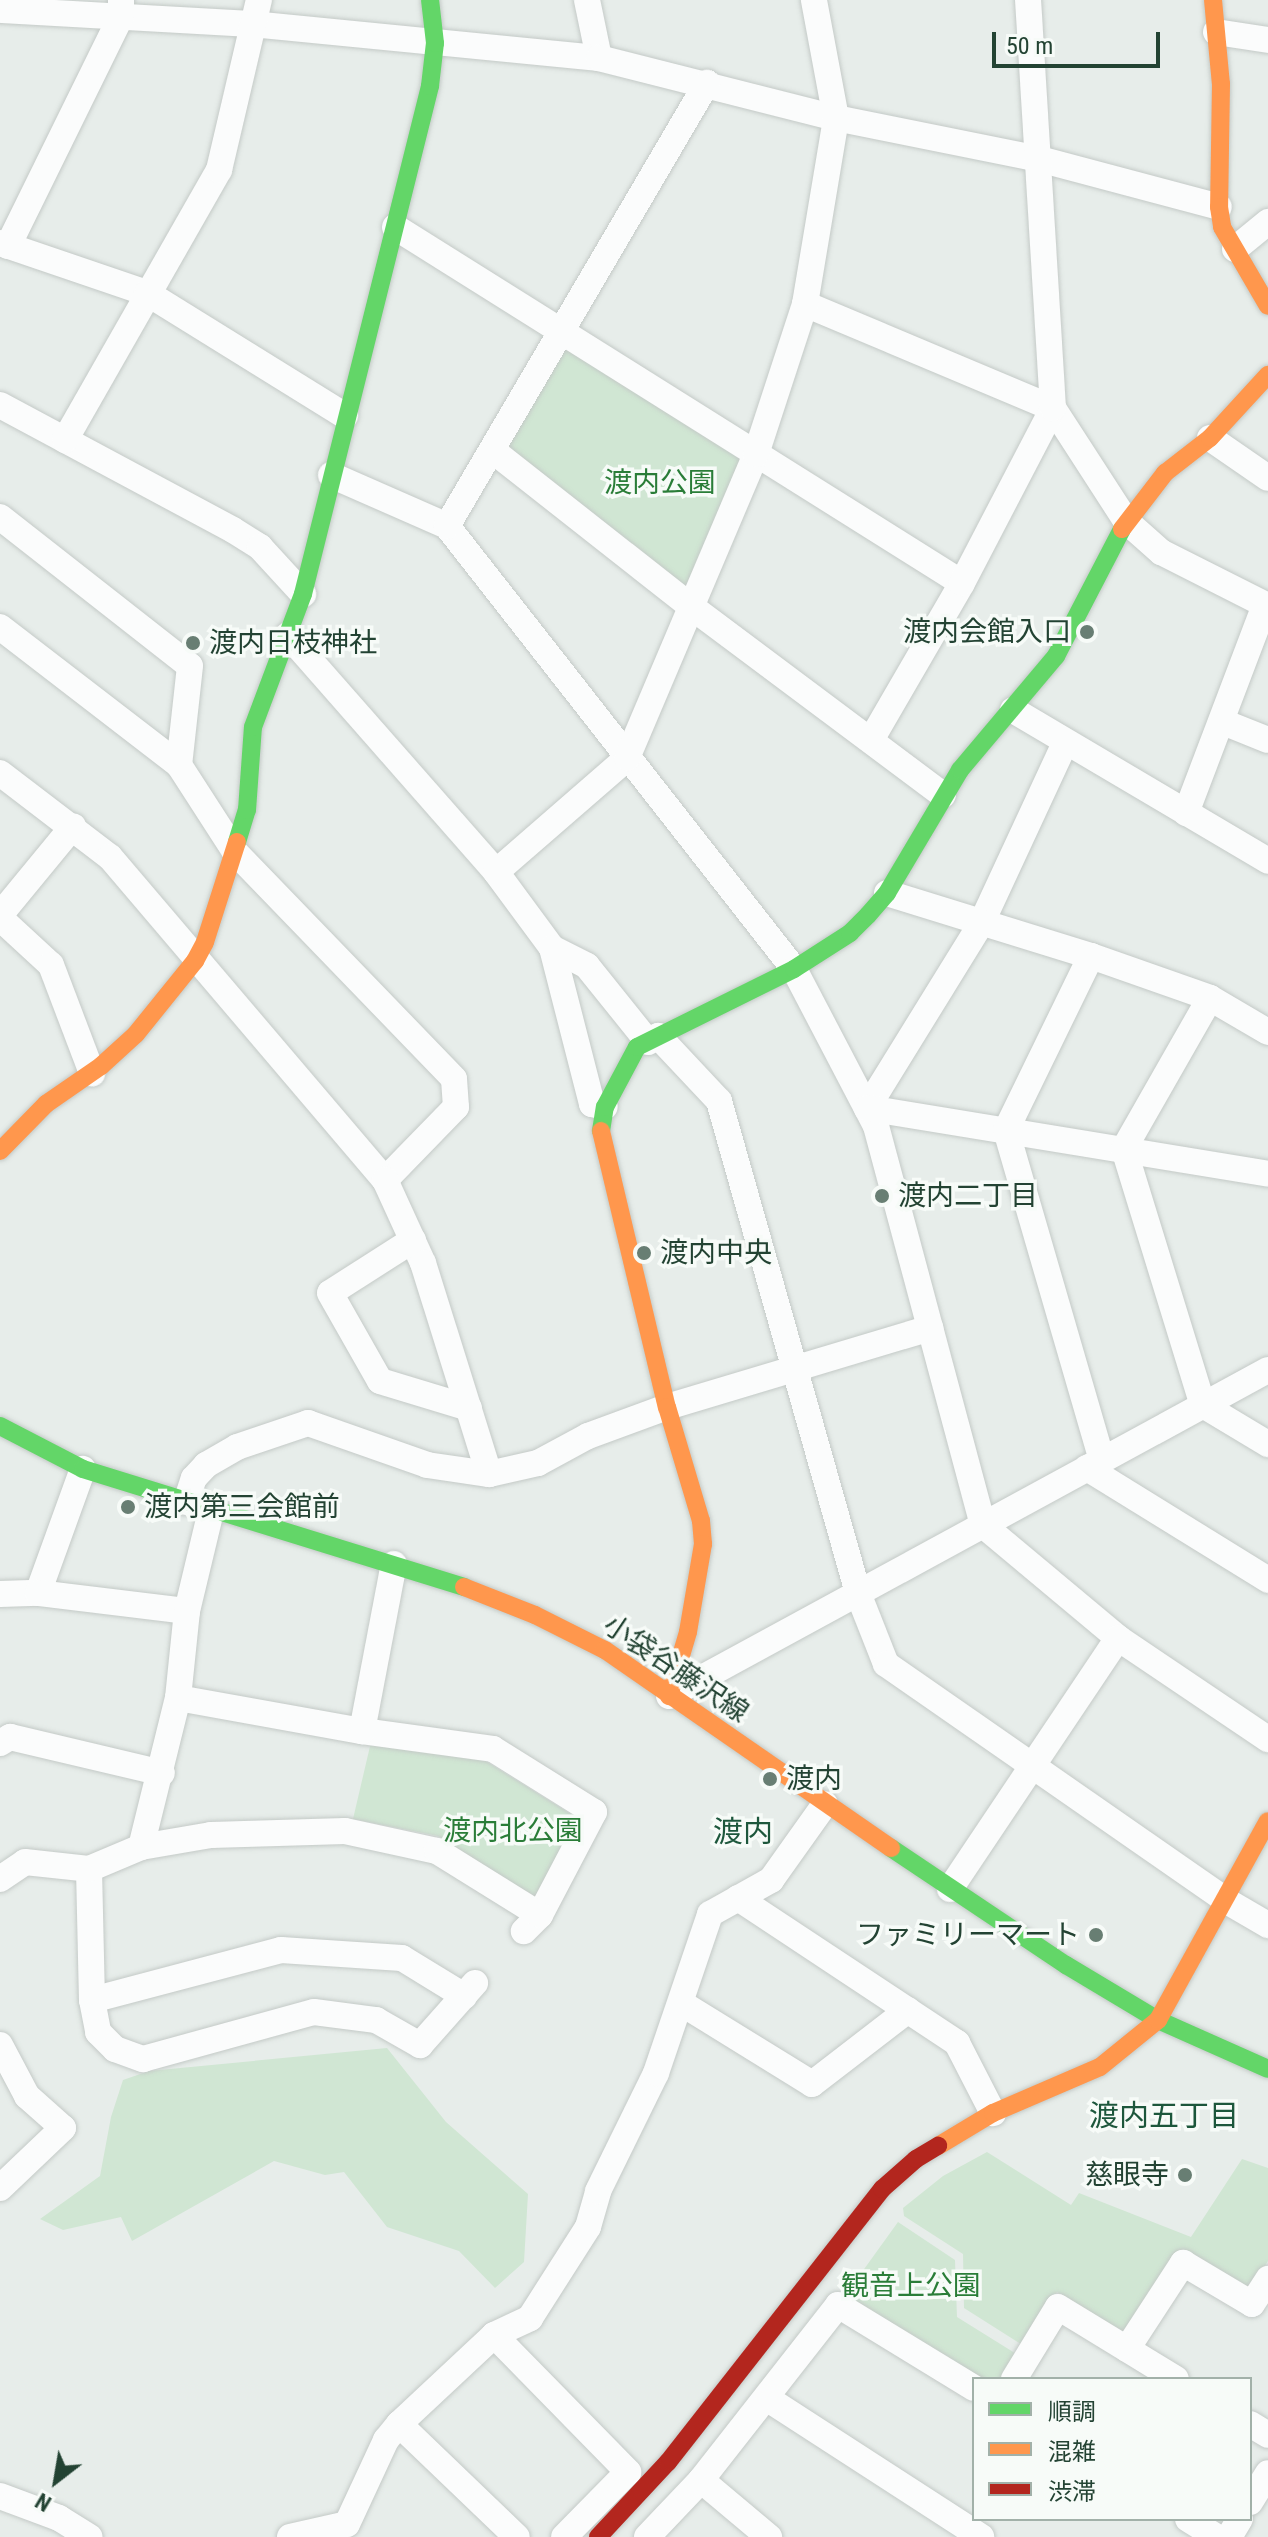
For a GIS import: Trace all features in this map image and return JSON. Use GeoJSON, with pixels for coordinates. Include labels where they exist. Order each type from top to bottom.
{"type":"FeatureCollection","features":[{"type":"Feature","properties":{"kind":"street"},"geometry":{"type":"LineString","coordinates":[[0,1151],[46,1104],[92,1073],[136,1034],[195,961],[205,942],[247,810],[253,727],[303,594],[345,416],[430,86],[435,43],[430,0]]}},
{"type":"Feature","properties":{"kind":"street"},"geometry":{"type":"LineString","coordinates":[[587,0],[599,58]]}},
{"type":"Feature","properties":{"kind":"street"},"geometry":{"type":"LineString","coordinates":[[496,872],[627,758],[756,454],[805,304],[836,118],[814,0]]}},
{"type":"Feature","properties":{"kind":"street"},"geometry":{"type":"LineString","coordinates":[[1028,0],[1053,408],[1126,521],[1161,552],[1267,605],[1186,813]]}},
{"type":"Feature","properties":{"kind":"street"},"geometry":{"type":"LineString","coordinates":[[1208,1],[1216,32],[1221,84],[1219,207],[1222,227],[1268,306]]}},
{"type":"Feature","properties":{"kind":"street"},"geometry":{"type":"LineString","coordinates":[[0,10],[121,8],[255,12],[435,43],[599,58],[836,118],[1039,159],[1219,207]]}},
{"type":"Feature","properties":{"kind":"street"},"geometry":{"type":"LineString","coordinates":[[121,8],[4,245],[147,293],[345,416]]}},
{"type":"Feature","properties":{"kind":"street"},"geometry":{"type":"LineString","coordinates":[[65,440],[219,170],[255,12]]}},
{"type":"Feature","properties":{"kind":"street"},"geometry":{"type":"LineString","coordinates":[[1216,32],[1268,40]]}},
{"type":"Feature","properties":{"kind":"street"},"geometry":{"type":"LineString","coordinates":[[447,526],[707,83]]}},
{"type":"Feature","properties":{"kind":"street"},"geometry":{"type":"LineString","coordinates":[[1235,249],[1268,222]]}},
{"type":"Feature","properties":{"kind":"street"},"geometry":{"type":"LineString","coordinates":[[395,227],[962,583]]}},
{"type":"Feature","properties":{"kind":"street"},"geometry":{"type":"LineString","coordinates":[[805,304],[1053,408]]}},
{"type":"Feature","properties":{"kind":"street"},"geometry":{"type":"LineString","coordinates":[[669,1696],[688,1632],[703,1544],[701,1521],[667,1407],[600,1126],[605,1107],[637,1047],[794,969],[850,933],[887,893],[943,795],[1056,656],[1126,521],[1165,473],[1210,438],[1268,375]]}},
{"type":"Feature","properties":{"kind":"street"},"geometry":{"type":"LineString","coordinates":[[0,405],[260,547],[303,594]]}},
{"type":"Feature","properties":{"kind":"street"},"geometry":{"type":"LineString","coordinates":[[871,740],[962,583],[1053,408]]}},
{"type":"Feature","properties":{"kind":"street"},"geometry":{"type":"LineString","coordinates":[[1210,438],[1268,478]]}},
{"type":"Feature","properties":{"kind":"street"},"geometry":{"type":"LineString","coordinates":[[492,450],[693,608],[943,795]]}},
{"type":"Feature","properties":{"kind":"street"},"geometry":{"type":"LineString","coordinates":[[331,475],[447,526],[794,969],[876,1126],[983,1525],[1118,1638],[1268,1739]]}},
{"type":"Feature","properties":{"kind":"street"},"geometry":{"type":"LineString","coordinates":[[0,517],[190,666],[179,765]]}},
{"type":"Feature","properties":{"kind":"street"},"geometry":{"type":"LineString","coordinates":[[0,627],[179,765],[235,852],[454,1079],[456,1107],[385,1180]]}},
{"type":"Feature","properties":{"kind":"street"},"geometry":{"type":"LineString","coordinates":[[288,635],[496,872],[552,948],[592,1104],[605,1107]]}},
{"type":"Feature","properties":{"kind":"street"},"geometry":{"type":"LineString","coordinates":[[1013,710],[1268,861]]}},
{"type":"Feature","properties":{"kind":"street"},"geometry":{"type":"LineString","coordinates":[[1223,722],[1268,740]]}},
{"type":"Feature","properties":{"kind":"street"},"geometry":{"type":"LineString","coordinates":[[867,1108],[982,922],[1065,743]]}},
{"type":"Feature","properties":{"kind":"street"},"geometry":{"type":"LineString","coordinates":[[0,773],[110,857],[195,961],[385,1180],[423,1263],[489,1474]]}},
{"type":"Feature","properties":{"kind":"street"},"geometry":{"type":"LineString","coordinates":[[73,826],[0,916],[51,965],[92,1073]]}},
{"type":"Feature","properties":{"kind":"street"},"geometry":{"type":"LineString","coordinates":[[887,893],[1091,956],[1210,998],[1268,1032]]}},
{"type":"Feature","properties":{"kind":"street"},"geometry":{"type":"LineString","coordinates":[[552,948],[587,966],[653,1039],[719,1101],[858,1593],[886,1664],[1225,1900],[1268,1925]]}},
{"type":"Feature","properties":{"kind":"street"},"geometry":{"type":"LineString","coordinates":[[1091,956],[1006,1130],[1094,1465],[1268,1580]]}},
{"type":"Feature","properties":{"kind":"street"},"geometry":{"type":"LineString","coordinates":[[1210,998],[1124,1149],[1203,1405],[1268,1444]]}},
{"type":"Feature","properties":{"kind":"street"},"geometry":{"type":"LineString","coordinates":[[867,1108],[1267,1173]]}},
{"type":"Feature","properties":{"kind":"street"},"geometry":{"type":"LineString","coordinates":[[413,1240],[330,1293],[380,1381],[469,1408]]}},
{"type":"Feature","properties":{"kind":"street"},"geometry":{"type":"LineString","coordinates":[[141,1847],[162,1773],[178,1698],[198,1507],[194,1478],[206,1465],[237,1447],[308,1423],[427,1465],[489,1474],[538,1463],[588,1436],[667,1407],[930,1328]]}},
{"type":"Feature","properties":{"kind":"street"},"geometry":{"type":"LineString","coordinates":[[669,1696],[1268,1370]]}},
{"type":"Feature","properties":{"kind":"street","name":"小袋谷藤沢線"},"geometry":{"type":"LineString","coordinates":[[2,1430],[83,1469],[198,1507],[394,1564],[535,1615],[605,1650],[950,1889],[1158,2020],[1268,2069]]}},
{"type":"Feature","properties":{"kind":"street"},"geometry":{"type":"LineString","coordinates":[[38,1593],[83,1469]]}},
{"type":"Feature","properties":{"kind":"street"},"geometry":{"type":"LineString","coordinates":[[362,1731],[394,1564]]}},
{"type":"Feature","properties":{"kind":"street"},"geometry":{"type":"LineString","coordinates":[[0,1594],[38,1593],[187,1611]]}},
{"type":"Feature","properties":{"kind":"street"},"geometry":{"type":"LineString","coordinates":[[950,1889],[1118,1638]]}},
{"type":"Feature","properties":{"kind":"street"},"geometry":{"type":"LineString","coordinates":[[0,1879],[25,1862],[89,1869],[141,1847],[211,1835],[345,1831],[437,1851],[532,1923],[594,1812],[493,1749],[362,1731],[178,1698]]}},
{"type":"Feature","properties":{"kind":"street"},"geometry":{"type":"LineString","coordinates":[[0,1743],[10,1737],[162,1773]]}},
{"type":"Feature","properties":{"kind":"street"},"geometry":{"type":"LineString","coordinates":[[290,2537],[353,2531],[386,2440],[399,2424],[494,2335],[530,2318],[588,2227],[598,2191],[656,2073],[710,1914],[771,1880],[825,1804]]}},
{"type":"Feature","properties":{"kind":"street"},"geometry":{"type":"LineString","coordinates":[[598,2537],[668,2462],[882,2189],[916,2159],[993,2113],[1100,2067],[1158,2020],[1267,1827]]}},
{"type":"Feature","properties":{"kind":"street"},"geometry":{"type":"LineString","coordinates":[[89,1869],[92,2000],[98,2032],[115,2049],[143,2059],[314,2012],[376,2020],[420,2045],[469,1989],[402,1958],[281,1950],[92,2000]]}},
{"type":"Feature","properties":{"kind":"street"},"geometry":{"type":"LineString","coordinates":[[738,1898],[957,2043],[993,2113]]}},
{"type":"Feature","properties":{"kind":"street"},"geometry":{"type":"LineString","coordinates":[[681,2003],[812,2084],[908,2010]]}},
{"type":"Feature","properties":{"kind":"street"},"geometry":{"type":"LineString","coordinates":[[0,2045],[27,2096],[63,2128],[0,2188]]}},
{"type":"Feature","properties":{"kind":"street"},"geometry":{"type":"LineString","coordinates":[[1127,2349],[1183,2263],[1252,2304],[1268,2279]]}},
{"type":"Feature","properties":{"kind":"street"},"geometry":{"type":"LineString","coordinates":[[647,2537],[701,2480],[768,2399],[838,2305],[972,2387]]}},
{"type":"Feature","properties":{"kind":"street"},"geometry":{"type":"LineString","coordinates":[[1015,2377],[1058,2307],[1173,2377]]}},
{"type":"Feature","properties":{"kind":"street"},"geometry":{"type":"LineString","coordinates":[[494,2335],[628,2472],[564,2537]]}},
{"type":"Feature","properties":{"kind":"street"},"geometry":{"type":"LineString","coordinates":[[768,2399],[981,2537]]}},
{"type":"Feature","properties":{"kind":"street"},"geometry":{"type":"LineString","coordinates":[[399,2424],[517,2537]]}},
{"type":"Feature","properties":{"kind":"street"},"geometry":{"type":"LineString","coordinates":[[1252,2499],[1268,2473]]}},
{"type":"Feature","properties":{"kind":"street"},"geometry":{"type":"LineString","coordinates":[[701,2480],[769,2537]]}},
{"type":"Feature","properties":{"kind":"street"},"geometry":{"type":"LineString","coordinates":[[0,2496],[59,2518],[90,2537]]}},
{"type":"Feature","properties":{"kind":"street"},"geometry":{"type":"LineString","coordinates":[[1191,2521],[1217,2537]]}},
{"type":"Feature","properties":{"kind":"green space","name":"渡内公園"},"geometry":{"type":"Polygon","coordinates":[[[567,343],[743,457],[689,590],[505,448],[567,343]]]}},
{"type":"Feature","properties":{"kind":"green space","name":"渡内北公園"},"geometry":{"type":"Polygon","coordinates":[[[371,1742],[484,1760],[582,1821],[537,1900],[438,1836],[353,1819],[371,1742]]]}},
{"type":"Feature","properties":{"kind":"green space"},"geometry":{"type":"Polygon","coordinates":[[[387,2048],[446,2122],[528,2194],[524,2262],[495,2288],[459,2251],[387,2227],[344,2172],[325,2175],[274,2161],[132,2241],[121,2217],[63,2230],[40,2219],[100,2176],[111,2117],[123,2080],[149,2071],[387,2048]]]}},
{"type":"Feature","properties":{"kind":"green space"},"geometry":{"type":"Polygon","coordinates":[[[987,2152],[1071,2205],[1079,2193],[1191,2237],[1242,2159],[1268,2168],[1268,2261],[1252,2286],[1244,2287],[1179,2250],[1130,2330],[1120,2332],[1057,2292],[1024,2346],[964,2308],[963,2254],[904,2216],[903,2208],[943,2176],[987,2152]]]}},
{"type":"Feature","properties":{"kind":"green space","name":"観音上公園"},"geometry":{"type":"Polygon","coordinates":[[[898,2222],[955,2260],[957,2317],[1018,2355],[1004,2377],[977,2377],[844,2297],[898,2222]]]}},
{"type":"Feature","properties":{"kind":"traffic: fast"},"geometry":{"type":"LineString","coordinates":[[237,842],[247,810],[253,727],[303,594],[430,86],[435,43],[430,0]]}},
{"type":"Feature","properties":{"kind":"traffic: fast"},"geometry":{"type":"LineString","coordinates":[[601,1131],[605,1107],[637,1047],[794,969],[850,933],[868,915],[887,893],[960,770],[1056,656],[1122,529]]}},
{"type":"Feature","properties":{"kind":"traffic: fast"},"geometry":{"type":"LineString","coordinates":[[0,1426],[83,1469],[464,1587]]}},
{"type":"Feature","properties":{"kind":"traffic: fast"},"geometry":{"type":"LineString","coordinates":[[891,1848],[1066,1965],[1158,2020],[1268,2069]]}},
{"type":"Feature","properties":{"kind":"traffic: slow"},"geometry":{"type":"LineString","coordinates":[[1213,0],[1221,84],[1219,207],[1222,227],[1268,306]]}},
{"type":"Feature","properties":{"kind":"traffic: slow"},"geometry":{"type":"LineString","coordinates":[[1122,529],[1165,473],[1210,438],[1268,375]]}},
{"type":"Feature","properties":{"kind":"traffic: slow"},"geometry":{"type":"LineString","coordinates":[[0,1151],[46,1104],[101,1066],[136,1034],[195,961],[205,942],[237,842]]}},
{"type":"Feature","properties":{"kind":"traffic: slow"},"geometry":{"type":"LineString","coordinates":[[601,1131],[667,1407],[701,1521],[703,1544],[688,1632],[669,1696]]}},
{"type":"Feature","properties":{"kind":"traffic: slow"},"geometry":{"type":"LineString","coordinates":[[464,1587],[535,1615],[605,1650],[891,1848]]}},
{"type":"Feature","properties":{"kind":"traffic: slow"},"geometry":{"type":"LineString","coordinates":[[938,2146],[993,2113],[1100,2067],[1158,2020],[1268,1821]]}},
{"type":"Feature","properties":{"kind":"traffic: jam"},"geometry":{"type":"LineString","coordinates":[[598,2537],[668,2462],[882,2189],[916,2159],[938,2146]]}},
{"type":"Feature","properties":{"kind":"place","name":"渡内会館入口"},"geometry":{"type":"Point","coordinates":[1087,632]}},
{"type":"Feature","properties":{"kind":"place","name":"渡内日枝神社"},"geometry":{"type":"Point","coordinates":[193,643]}},
{"type":"Feature","properties":{"kind":"place","name":"渡内二丁目"},"geometry":{"type":"Point","coordinates":[882,1196]}},
{"type":"Feature","properties":{"kind":"place","name":"渡内中央"},"geometry":{"type":"Point","coordinates":[644,1253]}},
{"type":"Feature","properties":{"kind":"place","name":"渡内第三会館前"},"geometry":{"type":"Point","coordinates":[128,1507]}},
{"type":"Feature","properties":{"kind":"place","name":"渡内"},"geometry":{"type":"Point","coordinates":[770,1779]}},
{"type":"Feature","properties":{"kind":"place","name":"ファミリーマート"},"geometry":{"type":"Point","coordinates":[1096,1935]}},
{"type":"Feature","properties":{"kind":"place","name":"慈眼寺"},"geometry":{"type":"Point","coordinates":[1185,2175]}},
{"type":"Feature","properties":{"kind":"district","name":"渡内"},"geometry":{"type":"Point","coordinates":[743,1832]}},
{"type":"Feature","properties":{"kind":"district","name":"渡内五丁目"},"geometry":{"type":"Point","coordinates":[1164,2116]}}]}
